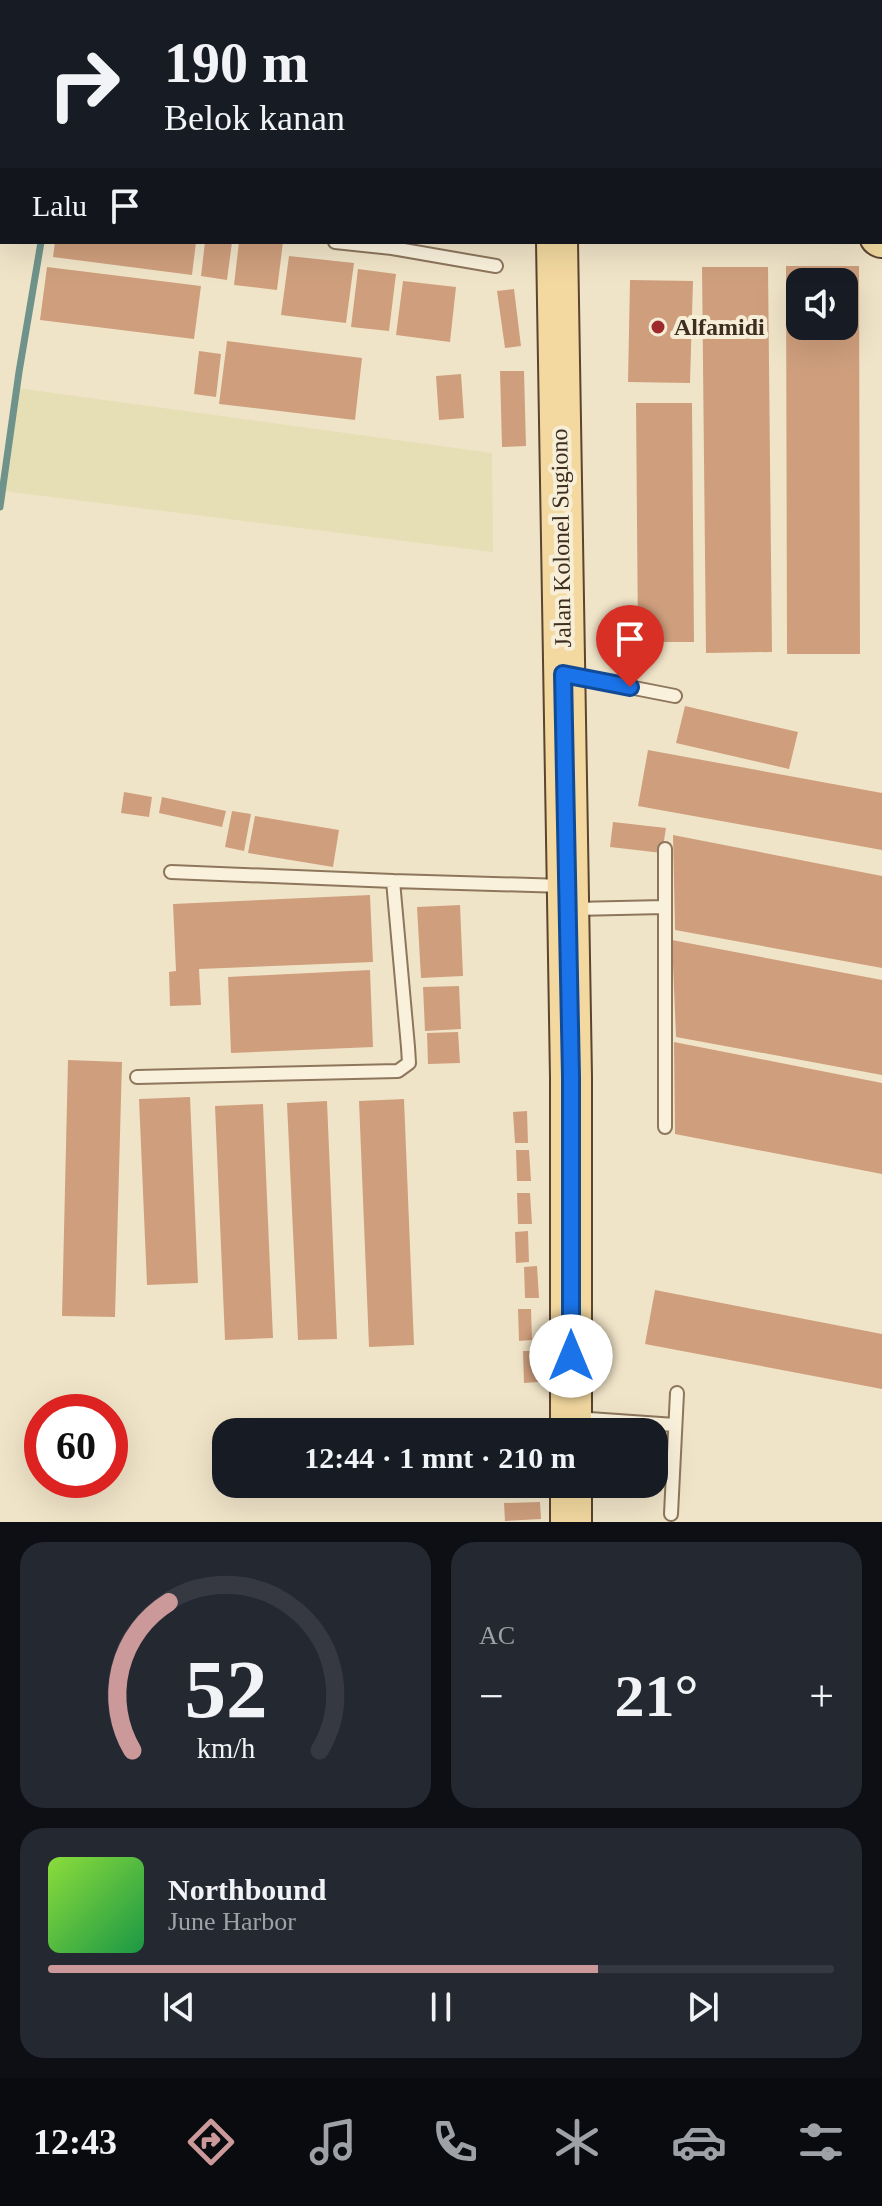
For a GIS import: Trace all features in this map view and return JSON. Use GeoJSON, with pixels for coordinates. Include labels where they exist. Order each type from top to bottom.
{"type":"FeatureCollection","features":[{"type":"Feature","properties":{"kind":"main road","name":"Jalan Kolonel Sugiono"},"geometry":{"type":"LineString","coordinates":[[557,244],[571,1077],[572,1418]]}},
{"type":"Feature","properties":{"kind":"main road"},"geometry":{"type":"LineString","coordinates":[[571,1498],[571,1522]]}},
{"type":"Feature","properties":{"kind":"lane"},"geometry":{"type":"LineString","coordinates":[[393,245],[496,266]]}},
{"type":"Feature","properties":{"kind":"lane"},"geometry":{"type":"LineString","coordinates":[[563,674],[675,696]]}},
{"type":"Feature","properties":{"kind":"lane"},"geometry":{"type":"LineString","coordinates":[[665,849],[665,1127]]}},
{"type":"Feature","properties":{"kind":"lane"},"geometry":{"type":"LineString","coordinates":[[171,872],[393,881],[664,907]]}},
{"type":"Feature","properties":{"kind":"lane"},"geometry":{"type":"LineString","coordinates":[[137,1077],[398,1071],[409,1063],[393,881]]}},
{"type":"Feature","properties":{"kind":"lane"},"geometry":{"type":"LineString","coordinates":[[671,1514],[677,1393]]}},
{"type":"Feature","properties":{"kind":"lane"},"geometry":{"type":"LineString","coordinates":[[668,1425],[675,1425]]}},
{"type":"Feature","properties":{"kind":"shaded area"},"geometry":{"type":"Polygon","coordinates":[[[17,388],[492,453],[493,552],[3,491],[17,388]]]}},
{"type":"Feature","properties":{"kind":"building"},"geometry":{"type":"Polygon","coordinates":[[[55,244],[196,244],[192,275],[53,257],[55,244]]]}},
{"type":"Feature","properties":{"kind":"building"},"geometry":{"type":"Polygon","coordinates":[[[205,244],[232,244],[227,280],[201,276],[205,244]]]}},
{"type":"Feature","properties":{"kind":"building"},"geometry":{"type":"Polygon","coordinates":[[[239,244],[283,244],[277,290],[234,285],[239,244]]]}},
{"type":"Feature","properties":{"kind":"building"},"geometry":{"type":"Polygon","coordinates":[[[289,256],[354,263],[346,323],[281,315],[289,256]]]}},
{"type":"Feature","properties":{"kind":"building"},"geometry":{"type":"Polygon","coordinates":[[[786,266],[859,266],[860,654],[787,654],[786,340],[858,340],[858,268],[786,266]]]}},
{"type":"Feature","properties":{"kind":"building"},"geometry":{"type":"Polygon","coordinates":[[[47,267],[201,286],[194,339],[40,320],[47,267]]]}},
{"type":"Feature","properties":{"kind":"building"},"geometry":{"type":"Polygon","coordinates":[[[702,267],[768,267],[772,652],[706,653],[702,267]]]}},
{"type":"Feature","properties":{"kind":"building"},"geometry":{"type":"Polygon","coordinates":[[[358,269],[396,274],[389,331],[351,327],[358,269]]]}},
{"type":"Feature","properties":{"kind":"building"},"geometry":{"type":"Polygon","coordinates":[[[630,280],[693,281],[690,383],[628,382],[630,280]]]}},
{"type":"Feature","properties":{"kind":"building"},"geometry":{"type":"Polygon","coordinates":[[[403,281],[456,287],[450,342],[396,335],[403,281]]]}},
{"type":"Feature","properties":{"kind":"building"},"geometry":{"type":"Polygon","coordinates":[[[514,289],[521,346],[505,348],[497,291],[514,289]]]}},
{"type":"Feature","properties":{"kind":"building"},"geometry":{"type":"Polygon","coordinates":[[[227,341],[362,358],[355,420],[219,404],[227,341]]]}},
{"type":"Feature","properties":{"kind":"building"},"geometry":{"type":"Polygon","coordinates":[[[199,351],[221,354],[216,397],[194,394],[199,351]]]}},
{"type":"Feature","properties":{"kind":"building"},"geometry":{"type":"Polygon","coordinates":[[[500,371],[524,371],[526,446],[502,447],[500,371]]]}},
{"type":"Feature","properties":{"kind":"building"},"geometry":{"type":"Polygon","coordinates":[[[461,374],[464,418],[439,420],[436,376],[461,374]]]}},
{"type":"Feature","properties":{"kind":"building"},"geometry":{"type":"Polygon","coordinates":[[[636,403],[692,403],[694,642],[638,642],[636,403]]]}},
{"type":"Feature","properties":{"kind":"building"},"geometry":{"type":"Polygon","coordinates":[[[685,706],[798,732],[789,769],[676,743],[685,706]]]}},
{"type":"Feature","properties":{"kind":"building"},"geometry":{"type":"Polygon","coordinates":[[[648,750],[882,793],[882,850],[638,806],[648,750]]]}},
{"type":"Feature","properties":{"kind":"building"},"geometry":{"type":"Polygon","coordinates":[[[124,792],[152,797],[149,817],[121,813],[124,792]]]}},
{"type":"Feature","properties":{"kind":"building"},"geometry":{"type":"Polygon","coordinates":[[[162,797],[226,811],[222,827],[159,813],[162,797]]]}},
{"type":"Feature","properties":{"kind":"building"},"geometry":{"type":"Polygon","coordinates":[[[232,811],[251,814],[244,851],[225,847],[232,811]]]}},
{"type":"Feature","properties":{"kind":"building"},"geometry":{"type":"Polygon","coordinates":[[[255,816],[339,830],[333,867],[248,853],[255,816]]]}},
{"type":"Feature","properties":{"kind":"building"},"geometry":{"type":"Polygon","coordinates":[[[613,822],[666,828],[662,853],[610,847],[613,822]]]}},
{"type":"Feature","properties":{"kind":"building"},"geometry":{"type":"Polygon","coordinates":[[[673,835],[882,876],[882,968],[675,930],[673,835]]]}},
{"type":"Feature","properties":{"kind":"building"},"geometry":{"type":"Polygon","coordinates":[[[370,895],[373,962],[199,969],[201,1005],[170,1006],[169,972],[176,971],[173,904],[370,895]]]}},
{"type":"Feature","properties":{"kind":"building"},"geometry":{"type":"Polygon","coordinates":[[[460,905],[463,976],[421,978],[417,907],[460,905]]]}},
{"type":"Feature","properties":{"kind":"building"},"geometry":{"type":"Polygon","coordinates":[[[672,940],[882,980],[882,1075],[676,1037],[672,940]]]}},
{"type":"Feature","properties":{"kind":"building"},"geometry":{"type":"Polygon","coordinates":[[[370,970],[373,1047],[231,1053],[228,977],[370,970]]]}},
{"type":"Feature","properties":{"kind":"building"},"geometry":{"type":"Polygon","coordinates":[[[459,986],[461,1029],[425,1031],[423,987],[459,986]]]}},
{"type":"Feature","properties":{"kind":"building"},"geometry":{"type":"Polygon","coordinates":[[[458,1032],[460,1063],[428,1064],[427,1033],[458,1032]]]}},
{"type":"Feature","properties":{"kind":"building"},"geometry":{"type":"Polygon","coordinates":[[[674,1042],[882,1083],[882,1174],[675,1134],[674,1042]]]}},
{"type":"Feature","properties":{"kind":"building"},"geometry":{"type":"Polygon","coordinates":[[[68,1060],[122,1062],[115,1317],[62,1316],[68,1060]]]}},
{"type":"Feature","properties":{"kind":"building"},"geometry":{"type":"Polygon","coordinates":[[[190,1097],[198,1283],[147,1285],[139,1099],[190,1097]]]}},
{"type":"Feature","properties":{"kind":"building"},"geometry":{"type":"Polygon","coordinates":[[[404,1099],[414,1345],[369,1347],[359,1101],[404,1099]]]}},
{"type":"Feature","properties":{"kind":"building"},"geometry":{"type":"Polygon","coordinates":[[[327,1101],[337,1339],[298,1340],[287,1103],[327,1101]]]}},
{"type":"Feature","properties":{"kind":"building"},"geometry":{"type":"Polygon","coordinates":[[[263,1104],[273,1338],[225,1340],[215,1106],[263,1104]]]}},
{"type":"Feature","properties":{"kind":"building"},"geometry":{"type":"Polygon","coordinates":[[[527,1111],[528,1143],[515,1143],[513,1112],[527,1111]]]}},
{"type":"Feature","properties":{"kind":"building"},"geometry":{"type":"Polygon","coordinates":[[[516,1150],[529,1150],[531,1181],[517,1181],[516,1150]]]}},
{"type":"Feature","properties":{"kind":"building"},"geometry":{"type":"Polygon","coordinates":[[[517,1193],[530,1193],[532,1224],[518,1224],[517,1193]]]}},
{"type":"Feature","properties":{"kind":"building"},"geometry":{"type":"Polygon","coordinates":[[[528,1231],[529,1262],[516,1263],[515,1232],[528,1231]]]}},
{"type":"Feature","properties":{"kind":"building"},"geometry":{"type":"Polygon","coordinates":[[[537,1266],[539,1298],[525,1298],[524,1267],[537,1266]]]}},
{"type":"Feature","properties":{"kind":"building"},"geometry":{"type":"Polygon","coordinates":[[[655,1290],[882,1334],[882,1389],[645,1344],[655,1290]]]}},
{"type":"Feature","properties":{"kind":"building"},"geometry":{"type":"Polygon","coordinates":[[[518,1309],[531,1309],[532,1340],[519,1341],[518,1309]]]}},
{"type":"Feature","properties":{"kind":"building"},"geometry":{"type":"Polygon","coordinates":[[[523,1351],[536,1351],[538,1382],[524,1383],[523,1351]]]}},
{"type":"Feature","properties":{"kind":"building"},"geometry":{"type":"Polygon","coordinates":[[[540,1502],[541,1519],[505,1521],[504,1503],[540,1502]]]}},
{"type":"Feature","properties":{"kind":"waterway"},"geometry":{"type":"LineString","coordinates":[[0,507],[41,244]]}},
{"type":"Feature","properties":{"kind":"place","name":"Alfamidi"},"geometry":{"type":"Point","coordinates":[658,327]}},
{"type":"Feature","properties":{"kind":"route"},"geometry":{"type":"LineString","coordinates":[[571,1356],[571,1077],[563,674],[630,687]]}}]}
